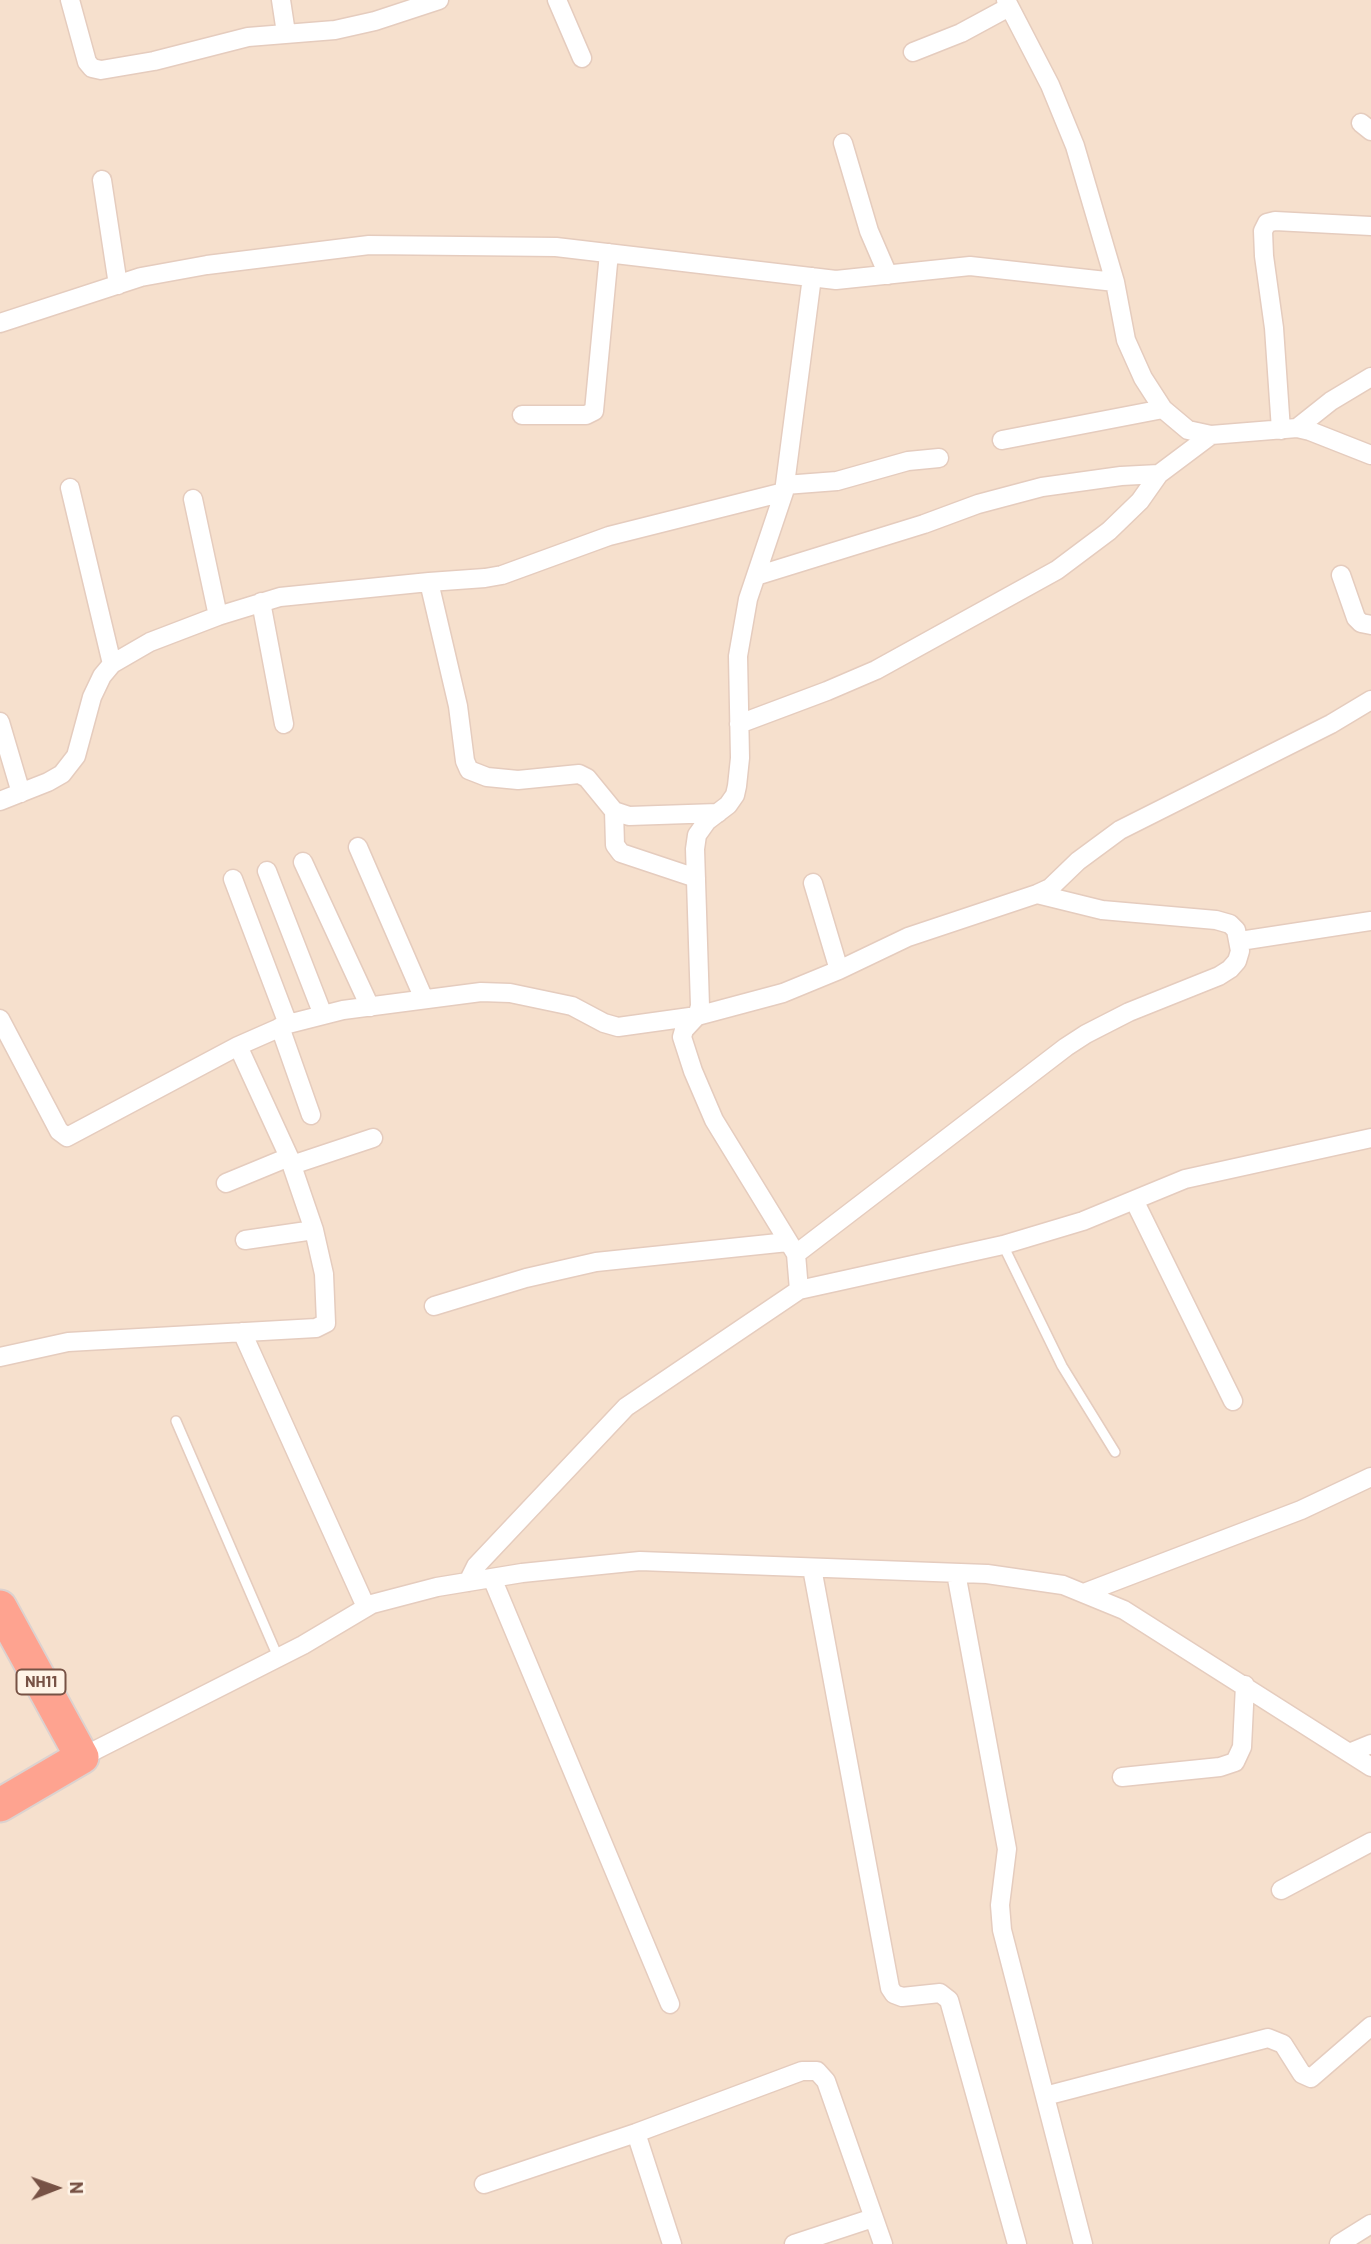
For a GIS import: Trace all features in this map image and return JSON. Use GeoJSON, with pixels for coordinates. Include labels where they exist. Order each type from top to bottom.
{"type":"FeatureCollection","features":[{"type":"Feature","properties":{"kind":"highway","name":"NH11"},"geometry":{"type":"LineString","coordinates":[[0,1607],[74,1761]]}},
{"type":"Feature","properties":{"kind":"highway","name":"NH11"},"geometry":{"type":"LineString","coordinates":[[0,1650],[74,1761]]}},
{"type":"Feature","properties":{"kind":"highway"},"geometry":{"type":"LineString","coordinates":[[0,1805],[74,1761]]}},
{"type":"Feature","properties":{"kind":"street"},"geometry":{"type":"LineString","coordinates":[[70,0],[87,62],[96,70],[154,61],[231,40],[335,30],[375,21],[439,0]]}},
{"type":"Feature","properties":{"kind":"street"},"geometry":{"type":"LineString","coordinates":[[281,0],[286,33]]}},
{"type":"Feature","properties":{"kind":"street"},"geometry":{"type":"LineString","coordinates":[[557,0],[582,58]]}},
{"type":"Feature","properties":{"kind":"street"},"geometry":{"type":"LineString","coordinates":[[913,52],[961,33],[1007,3],[1050,85],[1075,146],[1115,282],[1126,340],[1143,377],[1163,409],[1188,430],[1210,435],[1289,429],[1310,431],[1371,455]]}},
{"type":"Feature","properties":{"kind":"street"},"geometry":{"type":"LineString","coordinates":[[843,143],[869,232],[888,275]]}},
{"type":"Feature","properties":{"kind":"street"},"geometry":{"type":"LineString","coordinates":[[102,180],[118,285]]}},
{"type":"Feature","properties":{"kind":"street"},"geometry":{"type":"LineString","coordinates":[[1289,429],[1264,256],[1263,231],[1267,223],[1275,221],[1371,226]]}},
{"type":"Feature","properties":{"kind":"street"},"geometry":{"type":"LineString","coordinates":[[0,323],[141,278],[207,265],[369,245],[556,247],[835,280],[970,266],[1115,282]]}},
{"type":"Feature","properties":{"kind":"street"},"geometry":{"type":"LineString","coordinates":[[522,415],[586,415],[594,411],[610,253]]}},
{"type":"Feature","properties":{"kind":"street"},"geometry":{"type":"LineString","coordinates":[[799,1290],[792,1248],[714,1121],[682,1037],[696,1016],[700,998],[697,835],[700,827],[728,804],[735,795],[737,786],[738,656],[742,626],[785,489],[812,277]]}},
{"type":"Feature","properties":{"kind":"street"},"geometry":{"type":"LineString","coordinates":[[1289,429],[1371,377]]}},
{"type":"Feature","properties":{"kind":"street"},"geometry":{"type":"LineString","coordinates":[[1002,440],[1163,409]]}},
{"type":"Feature","properties":{"kind":"street"},"geometry":{"type":"LineString","coordinates":[[739,724],[876,670],[1036,583],[1109,531],[1140,501],[1159,474],[1210,435]]}},
{"type":"Feature","properties":{"kind":"street"},"geometry":{"type":"LineString","coordinates":[[0,801],[62,774],[76,756],[92,696],[102,676],[112,664],[150,642],[218,616],[305,593],[502,575],[609,536],[785,489],[837,481],[908,461],[939,458]]}},
{"type":"Feature","properties":{"kind":"street"},"geometry":{"type":"LineString","coordinates":[[756,576],[924,524],[978,504],[1042,487],[1121,476],[1159,474]]}},
{"type":"Feature","properties":{"kind":"street"},"geometry":{"type":"LineString","coordinates":[[71,488],[112,664]]}},
{"type":"Feature","properties":{"kind":"street"},"geometry":{"type":"LineString","coordinates":[[193,499],[218,616]]}},
{"type":"Feature","properties":{"kind":"street"},"geometry":{"type":"LineString","coordinates":[[1341,575],[1356,618],[1361,623],[1371,625]]}},
{"type":"Feature","properties":{"kind":"street"},"geometry":{"type":"LineString","coordinates":[[429,582],[458,706],[465,761],[469,770],[487,777],[517,780],[579,774],[586,778],[614,811],[629,816],[718,813]]}},
{"type":"Feature","properties":{"kind":"street"},"geometry":{"type":"LineString","coordinates":[[261,603],[284,723]]}},
{"type":"Feature","properties":{"kind":"street"},"geometry":{"type":"LineString","coordinates":[[0,1019],[59,1131],[67,1137],[239,1046],[284,1026],[323,1015],[481,992],[510,993],[572,1006],[604,1023],[618,1027],[696,1016],[783,993],[908,937],[1050,888],[1078,861],[1120,830],[1321,729],[1371,700]]}},
{"type":"Feature","properties":{"kind":"street"},"geometry":{"type":"LineString","coordinates":[[0,722],[21,793]]}},
{"type":"Feature","properties":{"kind":"street"},"geometry":{"type":"LineString","coordinates":[[614,811],[615,845],[621,853],[696,878]]}},
{"type":"Feature","properties":{"kind":"street"},"geometry":{"type":"LineString","coordinates":[[358,847],[424,999]]}},
{"type":"Feature","properties":{"kind":"street"},"geometry":{"type":"LineString","coordinates":[[303,862],[370,1007]]}},
{"type":"Feature","properties":{"kind":"street"},"geometry":{"type":"LineString","coordinates":[[267,871],[323,1015]]}},
{"type":"Feature","properties":{"kind":"street"},"geometry":{"type":"LineString","coordinates":[[233,879],[284,1026],[311,1115]]}},
{"type":"Feature","properties":{"kind":"street"},"geometry":{"type":"LineString","coordinates":[[813,883],[839,970]]}},
{"type":"Feature","properties":{"kind":"street"},"geometry":{"type":"LineString","coordinates":[[434,1306],[526,1278],[596,1262],[792,1248],[1086,1034],[1129,1012],[1219,976],[1230,969],[1240,951],[1236,930],[1230,924],[1216,920],[1102,909],[1037,894]]}},
{"type":"Feature","properties":{"kind":"street"},"geometry":{"type":"LineString","coordinates":[[1240,941],[1371,921]]}},
{"type":"Feature","properties":{"kind":"street"},"geometry":{"type":"LineString","coordinates":[[0,1357],[68,1342],[316,1328],[326,1323],[324,1274],[314,1230],[290,1161],[239,1046]]}},
{"type":"Feature","properties":{"kind":"street"},"geometry":{"type":"LineString","coordinates":[[226,1183],[290,1161],[373,1138]]}},
{"type":"Feature","properties":{"kind":"street"},"geometry":{"type":"LineString","coordinates":[[468,1582],[477,1566],[626,1407],[799,1290],[1003,1245],[1083,1221],[1185,1179],[1371,1138]]}},
{"type":"Feature","properties":{"kind":"street"},"geometry":{"type":"LineString","coordinates":[[1134,1200],[1233,1401]]}},
{"type":"Feature","properties":{"kind":"street"},"geometry":{"type":"LineString","coordinates":[[245,1240],[314,1230]]}},
{"type":"Feature","properties":{"kind":"street"},"geometry":{"type":"LineString","coordinates":[[242,1332],[366,1607]]}},
{"type":"Feature","properties":{"kind":"street"},"geometry":{"type":"LineString","coordinates":[[1084,1593],[1301,1510],[1371,1477]]}},
{"type":"Feature","properties":{"kind":"street"},"geometry":{"type":"LineString","coordinates":[[74,1761],[278,1657],[372,1604],[437,1587],[492,1578],[640,1561],[987,1574],[1063,1584],[1124,1609],[1371,1767]]}},
{"type":"Feature","properties":{"kind":"street"},"geometry":{"type":"LineString","coordinates":[[812,1568],[890,1988],[894,1994],[902,1997],[940,1993],[949,2000],[1017,2244]]}},
{"type":"Feature","properties":{"kind":"street"},"geometry":{"type":"LineString","coordinates":[[956,1573],[1007,1849],[1000,1905],[1002,1930],[1083,2244]]}},
{"type":"Feature","properties":{"kind":"street"},"geometry":{"type":"LineString","coordinates":[[492,1578],[670,2004]]}},
{"type":"Feature","properties":{"kind":"street"},"geometry":{"type":"LineString","coordinates":[[1122,1777],[1220,1767],[1235,1762],[1242,1746],[1245,1685]]}},
{"type":"Feature","properties":{"kind":"street"},"geometry":{"type":"LineString","coordinates":[[1349,1753],[1371,1744]]}},
{"type":"Feature","properties":{"kind":"street"},"geometry":{"type":"LineString","coordinates":[[1281,1889],[1371,1842]]}},
{"type":"Feature","properties":{"kind":"street"},"geometry":{"type":"LineString","coordinates":[[1045,2096],[1268,2038],[1283,2044],[1302,2074],[1311,2078],[1371,2026]]}},
{"type":"Feature","properties":{"kind":"street"},"geometry":{"type":"LineString","coordinates":[[484,2184],[635,2133],[802,2071],[817,2071],[826,2081],[883,2244]]}},
{"type":"Feature","properties":{"kind":"street"},"geometry":{"type":"LineString","coordinates":[[635,2133],[671,2244]]}},
{"type":"Feature","properties":{"kind":"street"},"geometry":{"type":"LineString","coordinates":[[794,2244],[873,2218]]}},
{"type":"Feature","properties":{"kind":"street"},"geometry":{"type":"LineString","coordinates":[[1339,2244],[1371,2224]]}},
{"type":"Feature","properties":{"kind":"lane"},"geometry":{"type":"LineString","coordinates":[[1003,1245],[1062,1366],[1115,1452]]}},
{"type":"Feature","properties":{"kind":"lane"},"geometry":{"type":"LineString","coordinates":[[176,1421],[278,1657]]}},
{"type":"Feature","properties":{"kind":"shaded area"},"geometry":{"type":"Polygon","coordinates":[[[0,0],[1371,0],[1371,2244],[0,2244],[0,0]]]}}]}
